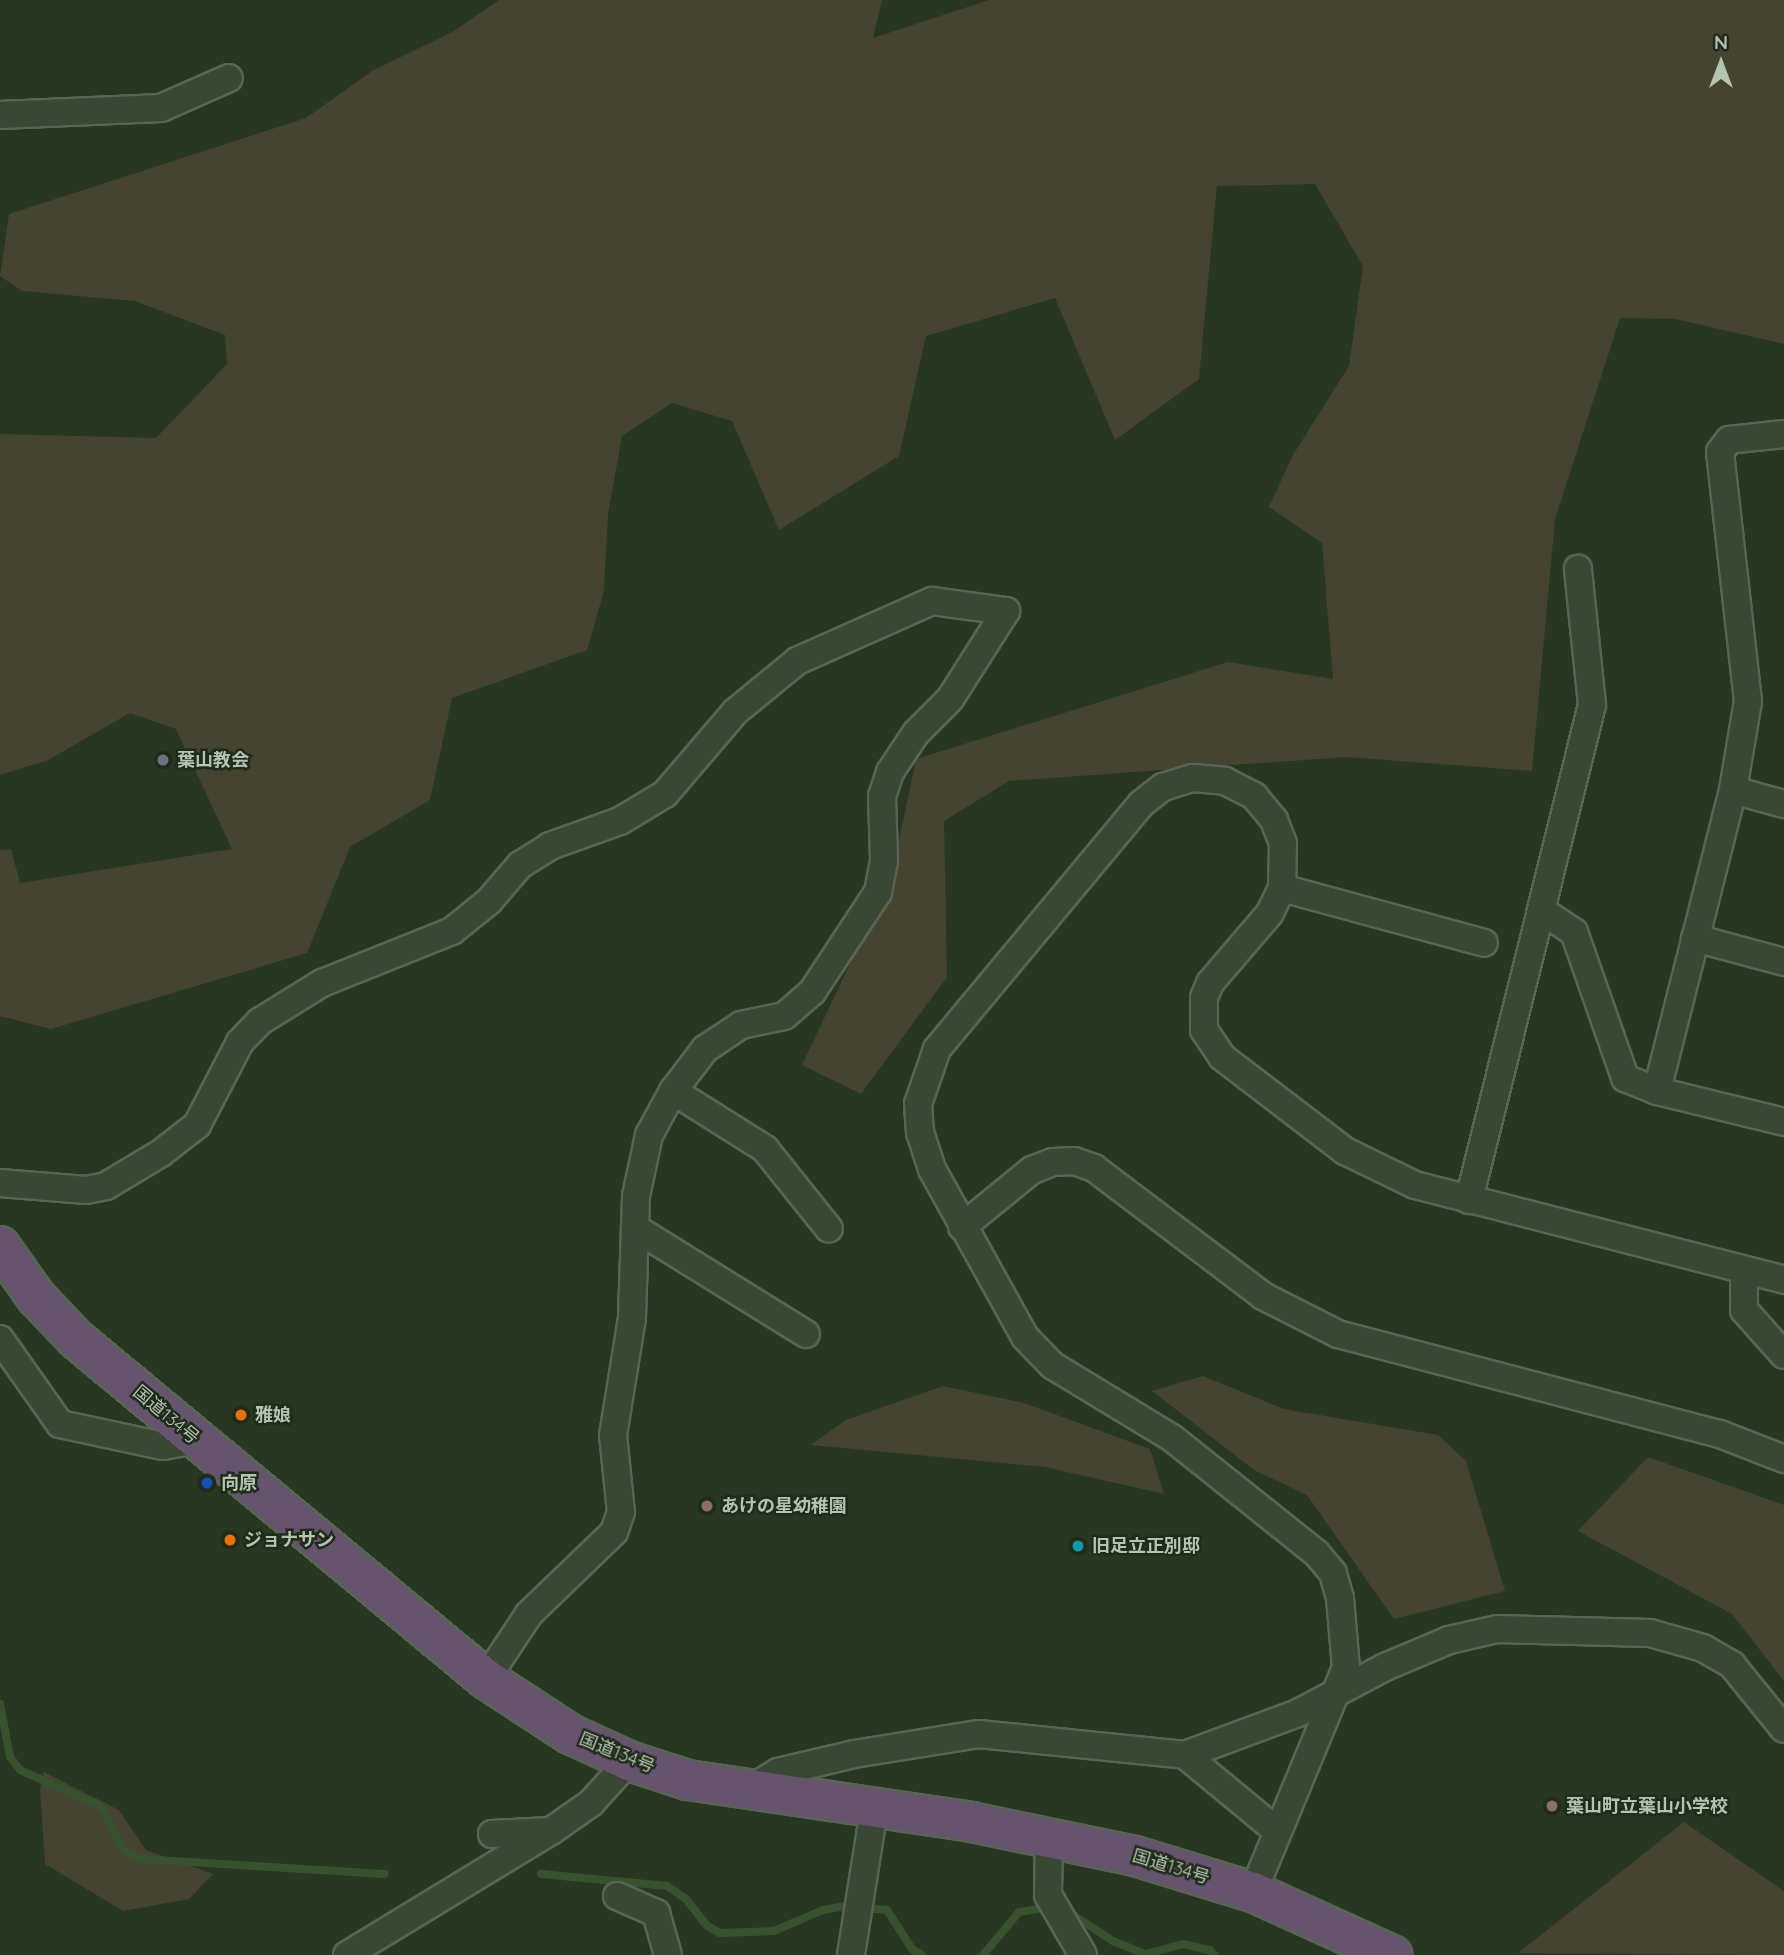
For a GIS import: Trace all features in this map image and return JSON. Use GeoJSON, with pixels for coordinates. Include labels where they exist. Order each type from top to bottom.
{"type":"FeatureCollection","features":[{"type":"Feature","properties":{"kind":"highway","name":"国道134号"},"geometry":{"type":"LineString","coordinates":[[0,1246],[36,1297],[76,1339],[486,1679],[570,1734],[629,1761],[688,1780],[1049,1836],[1135,1856],[1253,1892],[1392,1955]]}},
{"type":"Feature","properties":{"kind":"street"},"geometry":{"type":"LineString","coordinates":[[0,116],[161,108],[229,78]]}},
{"type":"Feature","properties":{"kind":"street"},"geometry":{"type":"LineString","coordinates":[[1657,1091],[1733,790],[1748,701],[1720,452],[1729,440],[1784,434]]}},
{"type":"Feature","properties":{"kind":"street"},"geometry":{"type":"LineString","coordinates":[[1469,1200],[1592,705],[1578,569]]}},
{"type":"Feature","properties":{"kind":"street"},"geometry":{"type":"LineString","coordinates":[[0,1183],[96,1188],[161,1153],[197,1125],[240,1042],[259,1022],[322,983],[452,931],[489,901],[520,865],[550,846],[620,821],[665,794],[736,712],[797,661],[932,601],[1006,611],[950,699],[916,733],[890,772],[882,796],[884,861],[878,892],[812,992],[784,1016],[741,1025],[705,1049],[673,1091],[649,1135],[636,1196],[632,1318],[613,1435],[621,1513],[614,1532],[529,1614],[486,1679]]}},
{"type":"Feature","properties":{"kind":"street"},"geometry":{"type":"LineString","coordinates":[[1253,1892],[1277,1831],[1341,1689],[1346,1668],[1340,1598],[1333,1573],[1316,1553],[1172,1438],[1052,1365],[1026,1337],[962,1227],[932,1169],[920,1133],[918,1104],[926,1072],[955,1024],[1141,804],[1163,787],[1193,778],[1225,781],[1254,796],[1274,820],[1283,843],[1282,888],[1270,913],[1210,983],[1202,1014],[1210,1044],[1345,1151],[1378,1171],[1469,1200],[1784,1280]]}},
{"type":"Feature","properties":{"kind":"street"},"geometry":{"type":"LineString","coordinates":[[1733,790],[1784,804]]}},
{"type":"Feature","properties":{"kind":"street"},"geometry":{"type":"LineString","coordinates":[[1282,888],[1484,943]]}},
{"type":"Feature","properties":{"kind":"street"},"geometry":{"type":"LineString","coordinates":[[1541,911],[1574,932],[1625,1078],[1657,1091],[1784,1122]]}},
{"type":"Feature","properties":{"kind":"street"},"geometry":{"type":"LineString","coordinates":[[1695,938],[1784,962]]}},
{"type":"Feature","properties":{"kind":"street"},"geometry":{"type":"LineString","coordinates":[[673,1091],[765,1149],[829,1229]]}},
{"type":"Feature","properties":{"kind":"street"},"geometry":{"type":"LineString","coordinates":[[962,1227],[1032,1170],[1053,1162],[1074,1161],[1094,1168],[1263,1296],[1338,1334],[1720,1434],[1784,1459]]}},
{"type":"Feature","properties":{"kind":"street"},"geometry":{"type":"LineString","coordinates":[[635,1228],[806,1334]]}},
{"type":"Feature","properties":{"kind":"street"},"geometry":{"type":"LineString","coordinates":[[1744,1270],[1744,1310],[1784,1354]]}},
{"type":"Feature","properties":{"kind":"street"},"geometry":{"type":"LineString","coordinates":[[0,1339],[60,1424],[163,1446],[197,1440]]}},
{"type":"Feature","properties":{"kind":"street"},"geometry":{"type":"LineString","coordinates":[[749,1790],[778,1772],[956,1735],[1185,1755],[1298,1713],[1341,1689],[1449,1640],[1497,1629],[1650,1633],[1703,1648],[1732,1665],[1784,1729]]}},
{"type":"Feature","properties":{"kind":"street"},"geometry":{"type":"LineString","coordinates":[[1185,1755],[1277,1831]]}},
{"type":"Feature","properties":{"kind":"street"},"geometry":{"type":"LineString","coordinates":[[347,1955],[551,1831],[591,1803],[629,1761]]}},
{"type":"Feature","properties":{"kind":"street"},"geometry":{"type":"LineString","coordinates":[[851,1955],[874,1809]]}},
{"type":"Feature","properties":{"kind":"street"},"geometry":{"type":"LineString","coordinates":[[492,1834],[551,1831]]}},
{"type":"Feature","properties":{"kind":"street"},"geometry":{"type":"LineString","coordinates":[[1049,1836],[1048,1895],[1083,1955]]}},
{"type":"Feature","properties":{"kind":"street"},"geometry":{"type":"LineString","coordinates":[[617,1896],[656,1913],[668,1955]]}},
{"type":"Feature","properties":{"kind":"green space"},"geometry":{"type":"Polygon","coordinates":[[[499,0],[882,0],[873,38],[989,0],[1784,0],[1784,344],[1676,319],[1620,318],[1555,519],[1532,771],[1346,757],[1009,781],[944,821],[947,977],[861,1094],[802,1065],[892,875],[916,759],[1228,662],[1333,679],[1322,543],[1269,507],[1293,455],[1349,366],[1363,266],[1315,184],[1217,186],[1199,379],[1115,440],[1055,298],[926,336],[899,456],[779,530],[732,421],[672,403],[622,436],[608,514],[604,591],[587,650],[452,698],[430,800],[350,847],[307,953],[51,1029],[0,1016],[0,850],[11,849],[20,883],[232,849],[176,729],[130,713],[48,760],[0,775],[0,434],[156,438],[227,364],[225,335],[135,301],[22,291],[0,276],[9,214],[306,118],[372,71],[454,31],[499,0]]]}},
{"type":"Feature","properties":{"kind":"green space"},"geometry":{"type":"Polygon","coordinates":[[[1203,1376],[1284,1409],[1438,1435],[1466,1461],[1505,1591],[1394,1619],[1307,1495],[1254,1470],[1152,1391],[1203,1376]]]}},
{"type":"Feature","properties":{"kind":"green space"},"geometry":{"type":"Polygon","coordinates":[[[943,1386],[1024,1403],[1150,1449],[1164,1494],[1045,1467],[811,1445],[846,1420],[943,1386]]]}},
{"type":"Feature","properties":{"kind":"green space"},"geometry":{"type":"Polygon","coordinates":[[[1648,1457],[1784,1505],[1784,1681],[1732,1614],[1578,1531],[1648,1457]]]}},
{"type":"Feature","properties":{"kind":"green space"},"geometry":{"type":"Polygon","coordinates":[[[44,1772],[119,1810],[146,1850],[213,1874],[189,1899],[123,1911],[45,1864],[40,1790],[44,1772]]]}},
{"type":"Feature","properties":{"kind":"green space"},"geometry":{"type":"Polygon","coordinates":[[[1684,1822],[1784,1891],[1784,1955],[1518,1953],[1684,1822]]]}},
{"type":"Feature","properties":{"kind":"waterway"},"geometry":{"type":"LineString","coordinates":[[0,1704],[10,1757],[20,1770],[100,1806],[124,1850],[140,1859],[385,1874]]}},
{"type":"Feature","properties":{"kind":"waterway"},"geometry":{"type":"LineString","coordinates":[[541,1874],[667,1886],[686,1899],[707,1926],[720,1933],[774,1931],[823,1910],[846,1906],[887,1910],[912,1949],[922,1955]]}},
{"type":"Feature","properties":{"kind":"waterway"},"geometry":{"type":"LineString","coordinates":[[983,1955],[1019,1912],[1039,1909]]}},
{"type":"Feature","properties":{"kind":"waterway"},"geometry":{"type":"LineString","coordinates":[[1073,1915],[1113,1941],[1146,1954],[1183,1944],[1210,1950],[1214,1955]]}},
{"type":"Feature","properties":{"kind":"place","name":"葉山教会"},"geometry":{"type":"Point","coordinates":[163,760]}},
{"type":"Feature","properties":{"kind":"place","name":"雅娘"},"geometry":{"type":"Point","coordinates":[241,1415]}},
{"type":"Feature","properties":{"kind":"place","name":"向原"},"geometry":{"type":"Point","coordinates":[207,1483]}},
{"type":"Feature","properties":{"kind":"place","name":"あけの星幼稚園"},"geometry":{"type":"Point","coordinates":[707,1506]}},
{"type":"Feature","properties":{"kind":"place","name":"ジョナサン"},"geometry":{"type":"Point","coordinates":[230,1540]}},
{"type":"Feature","properties":{"kind":"place","name":"旧足立正別邸"},"geometry":{"type":"Point","coordinates":[1078,1546]}},
{"type":"Feature","properties":{"kind":"place","name":"葉山町立葉山小学校"},"geometry":{"type":"Point","coordinates":[1552,1806]}}]}
